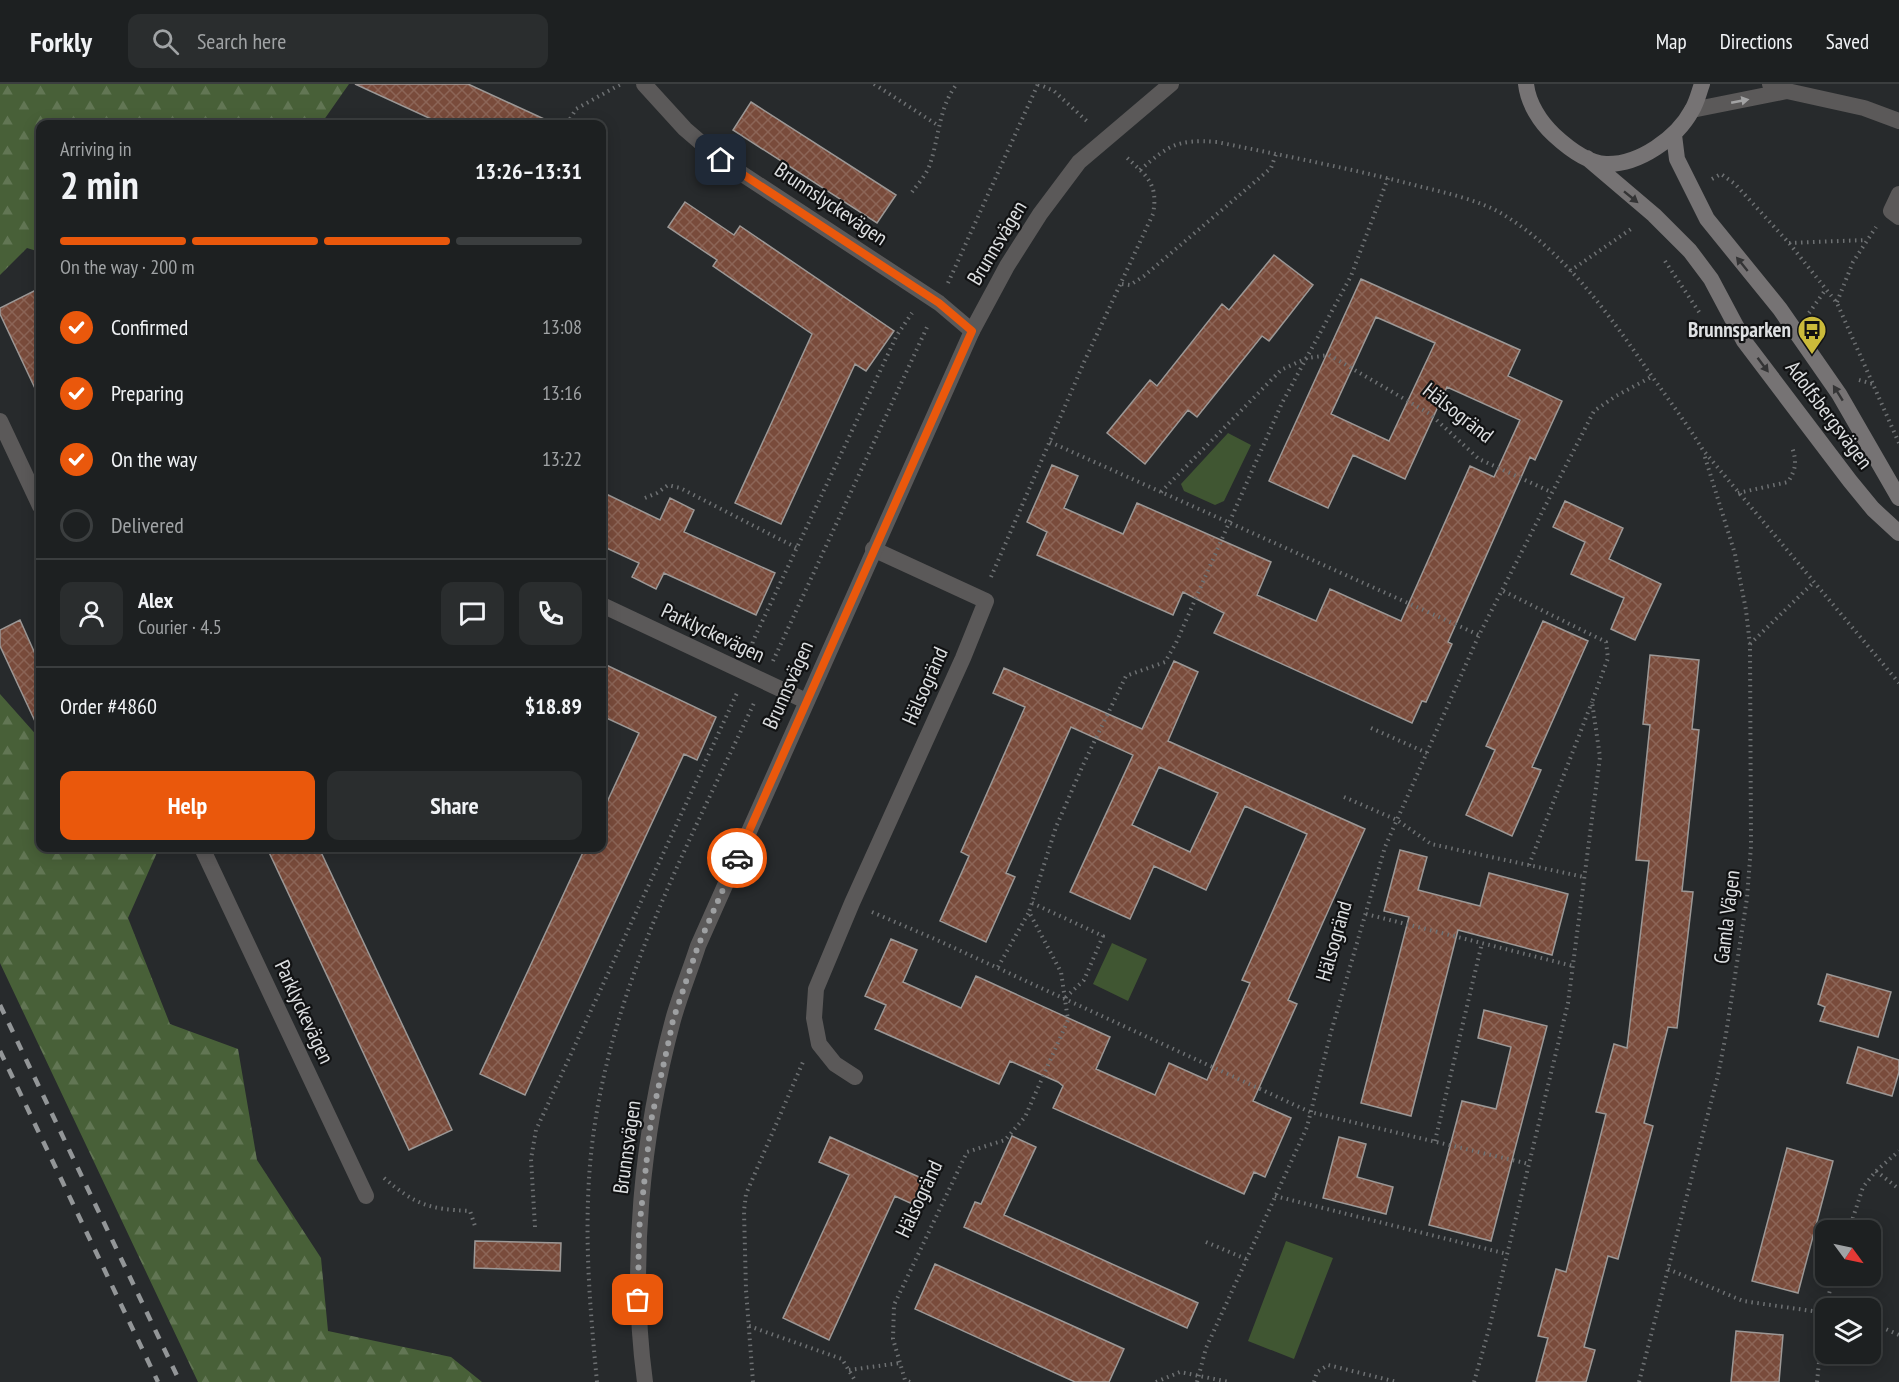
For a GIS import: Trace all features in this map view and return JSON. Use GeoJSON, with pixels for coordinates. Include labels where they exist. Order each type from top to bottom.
{"type":"FeatureCollection","features":[{"type":"Feature","properties":{"kind":"main road"},"geometry":{"type":"LineString","coordinates":[[1587,158],[1605,164],[1650,151],[1674,135],[1692,110],[1702,84]]}},
{"type":"Feature","properties":{"kind":"main road","name":"Adolfsbergsvägen"},"geometry":{"type":"LineString","coordinates":[[1524,87],[1536,112],[1548,129],[1565,145],[1587,158],[1654,214],[1690,251],[1711,279],[1744,340],[1850,482],[1873,509],[1899,533]]}},
{"type":"Feature","properties":{"kind":"main road","name":"Adolfsbergsvägen"},"geometry":{"type":"LineString","coordinates":[[1674,135],[1677,159],[1707,219],[1780,309],[1839,394],[1899,498]]}},
{"type":"Feature","properties":{"kind":"street","name":"Brunnslyckevägen"},"geometry":{"type":"LineString","coordinates":[[644,84],[685,129],[721,160],[939,303],[972,331]]}},
{"type":"Feature","properties":{"kind":"street","name":"Brunnsvägen"},"geometry":{"type":"LineString","coordinates":[[645,1382],[638,1324],[639,1230],[651,1121],[673,1020],[698,946],[972,331],[1007,266],[1040,214],[1079,162],[1171,84]]}},
{"type":"Feature","properties":{"kind":"street"},"geometry":{"type":"LineString","coordinates":[[1770,84],[1787,91],[1864,108],[1899,121]]}},
{"type":"Feature","properties":{"kind":"street"},"geometry":{"type":"LineString","coordinates":[[1692,110],[1787,91]]}},
{"type":"Feature","properties":{"kind":"street"},"geometry":{"type":"LineString","coordinates":[[1895,214],[1899,194]]}},
{"type":"Feature","properties":{"kind":"street"},"geometry":{"type":"LineString","coordinates":[[0,421],[36,498]]}},
{"type":"Feature","properties":{"kind":"street"},"geometry":{"type":"LineString","coordinates":[[873,549],[986,601]]}},
{"type":"Feature","properties":{"kind":"street","name":"Hälsogränd"},"geometry":{"type":"LineString","coordinates":[[819,1044],[813,1018],[816,988],[963,658],[986,601]]}},
{"type":"Feature","properties":{"kind":"street","name":"Parklyckevägen"},"geometry":{"type":"LineString","coordinates":[[606,607],[806,701]]}},
{"type":"Feature","properties":{"kind":"street","name":"Parklyckevägen"},"geometry":{"type":"LineString","coordinates":[[204,852],[363,1189]]}},
{"type":"Feature","properties":{"kind":"street"},"geometry":{"type":"LineString","coordinates":[[819,1044],[835,1064],[855,1077]]}},
{"type":"Feature","properties":{"kind":"path"},"geometry":{"type":"LineString","coordinates":[[569,120],[576,109],[622,84]]}},
{"type":"Feature","properties":{"kind":"path"},"geometry":{"type":"LineString","coordinates":[[874,84],[939,126]]}},
{"type":"Feature","properties":{"kind":"path"},"geometry":{"type":"LineString","coordinates":[[912,192],[929,167],[939,126],[952,91],[957,84]]}},
{"type":"Feature","properties":{"kind":"path"},"geometry":{"type":"LineString","coordinates":[[597,1382],[589,1300],[586,1228],[590,1163],[598,1106],[610,1050],[629,986],[655,917],[1038,84],[1054,91],[1140,170],[1152,184],[1156,197],[1153,214],[1085,360],[992,572],[986,601]]}},
{"type":"Feature","properties":{"kind":"path"},"geometry":{"type":"LineString","coordinates":[[1140,170],[1165,149],[1189,141],[1217,142],[1388,178],[1457,196],[1503,214],[1551,251],[1619,328],[1688,424],[1702,450],[1899,683]]}},
{"type":"Feature","properties":{"kind":"path"},"geometry":{"type":"LineString","coordinates":[[1122,284],[1130,285],[1144,276],[1271,168],[1276,154]]}},
{"type":"Feature","properties":{"kind":"path"},"geometry":{"type":"LineString","coordinates":[[998,967],[1029,912],[1056,827],[1126,676],[1165,662],[1176,643],[1282,403],[1351,276],[1388,178]]}},
{"type":"Feature","properties":{"kind":"path"},"geometry":{"type":"LineString","coordinates":[[1837,303],[1853,262],[1871,232],[1895,214]]}},
{"type":"Feature","properties":{"kind":"path"},"geometry":{"type":"LineString","coordinates":[[1790,243],[1866,240]]}},
{"type":"Feature","properties":{"kind":"path"},"geometry":{"type":"LineString","coordinates":[[1658,252],[1704,319]]}},
{"type":"Feature","properties":{"kind":"path"},"geometry":{"type":"LineString","coordinates":[[1807,316],[1826,289]]}},
{"type":"Feature","properties":{"kind":"path"},"geometry":{"type":"LineString","coordinates":[[535,1227],[531,1159],[536,1130],[746,673],[753,641],[897,335],[924,294]]}},
{"type":"Feature","properties":{"kind":"path","name":"Hälsogränd"},"geometry":{"type":"LineString","coordinates":[[1161,492],[1281,370],[1307,358],[1329,355],[1430,414],[1479,459],[1551,492]]}},
{"type":"Feature","properties":{"kind":"path","name":"Hälsogränd"},"geometry":{"type":"LineString","coordinates":[[1197,1382],[1206,1348],[1307,1127],[1331,1032],[1385,847],[1479,635],[1594,411],[1653,376]]}},
{"type":"Feature","properties":{"kind":"path"},"geometry":{"type":"LineString","coordinates":[[1050,442],[1479,635]]}},
{"type":"Feature","properties":{"kind":"path"},"geometry":{"type":"LineString","coordinates":[[1738,493],[1788,482],[1795,470],[1796,459],[1792,447]]}},
{"type":"Feature","properties":{"kind":"path","name":"Gamla Vägen"},"geometry":{"type":"LineString","coordinates":[[1639,1382],[1718,1075],[1747,898],[1752,795],[1750,645],[1746,610],[1735,555],[1702,450]]}},
{"type":"Feature","properties":{"kind":"path"},"geometry":{"type":"LineString","coordinates":[[645,498],[668,485],[680,488],[797,548]]}},
{"type":"Feature","properties":{"kind":"path"},"geometry":{"type":"LineString","coordinates":[[1750,645],[1813,583]]}},
{"type":"Feature","properties":{"kind":"path"},"geometry":{"type":"LineString","coordinates":[[1501,590],[1606,642],[1608,658],[1529,865]]}},
{"type":"Feature","properties":{"kind":"path"},"geometry":{"type":"LineString","coordinates":[[1474,1382],[1489,1329],[1568,1003],[1600,757],[1593,702]]}},
{"type":"Feature","properties":{"kind":"path"},"geometry":{"type":"LineString","coordinates":[[1371,728],[1427,753]]}},
{"type":"Feature","properties":{"kind":"path"},"geometry":{"type":"LineString","coordinates":[[1344,797],[1397,820],[1431,844],[1584,877]]}},
{"type":"Feature","properties":{"kind":"path"},"geometry":{"type":"LineString","coordinates":[[852,903],[998,967],[1311,1112],[1529,1164]]}},
{"type":"Feature","properties":{"kind":"path"},"geometry":{"type":"LineString","coordinates":[[1032,903],[1103,936],[1084,980],[1065,998]]}},
{"type":"Feature","properties":{"kind":"path","name":"Hälsogränd"},"geometry":{"type":"LineString","coordinates":[[910,1382],[905,1380],[893,1339],[894,1305],[967,1152],[1005,1140],[1025,1117],[1068,1020],[1060,972],[1029,912]]}},
{"type":"Feature","properties":{"kind":"path"},"geometry":{"type":"LineString","coordinates":[[1366,914],[1573,966]]}},
{"type":"Feature","properties":{"kind":"path"},"geometry":{"type":"LineString","coordinates":[[1435,1141],[1482,943]]}},
{"type":"Feature","properties":{"kind":"path"},"geometry":{"type":"LineString","coordinates":[[753,1382],[744,1211],[747,1194],[806,1057],[819,1044]]}},
{"type":"Feature","properties":{"kind":"path"},"geometry":{"type":"LineString","coordinates":[[1852,1220],[1863,1187],[1876,1171],[1899,1151]]}},
{"type":"Feature","properties":{"kind":"path"},"geometry":{"type":"LineString","coordinates":[[1876,1171],[1899,1189]]}},
{"type":"Feature","properties":{"kind":"path"},"geometry":{"type":"LineString","coordinates":[[363,1189],[373,1174],[385,1178],[404,1195],[421,1205],[444,1210],[470,1211],[476,1226]]}},
{"type":"Feature","properties":{"kind":"path"},"geometry":{"type":"LineString","coordinates":[[1275,1196],[1507,1254]]}},
{"type":"Feature","properties":{"kind":"path"},"geometry":{"type":"LineString","coordinates":[[1206,1242],[1246,1259]]}},
{"type":"Feature","properties":{"kind":"path"},"geometry":{"type":"LineString","coordinates":[[1668,1269],[1743,1301],[1815,1312]]}},
{"type":"Feature","properties":{"kind":"path"},"geometry":{"type":"LineString","coordinates":[[749,1326],[842,1359],[856,1382]]}},
{"type":"Feature","properties":{"kind":"path"},"geometry":{"type":"LineString","coordinates":[[1881,1327],[1899,1335]]}},
{"type":"Feature","properties":{"kind":"path"},"geometry":{"type":"LineString","coordinates":[[849,1370],[900,1363]]}},
{"type":"Feature","properties":{"kind":"path"},"geometry":{"type":"LineString","coordinates":[[1818,1382],[1820,1364]]}},
{"type":"Feature","properties":{"kind":"path"},"geometry":{"type":"LineString","coordinates":[[1314,1382],[1317,1372],[1328,1365],[1397,1382]]}},
{"type":"Feature","properties":{"kind":"path"},"geometry":{"type":"LineString","coordinates":[[1156,1382],[1180,1372],[1199,1374],[1229,1382]]}},
{"type":"Feature","properties":{"kind":"green space"},"geometry":{"type":"Polygon","coordinates":[[[0,84],[349,84],[324,120],[36,120],[36,251],[27,248],[0,275],[0,84]]]}},
{"type":"Feature","properties":{"kind":"green space"},"geometry":{"type":"Polygon","coordinates":[[[1228,433],[1251,445],[1224,501],[1215,505],[1184,491],[1181,484],[1228,433]]]}},
{"type":"Feature","properties":{"kind":"green space"},"geometry":{"type":"Polygon","coordinates":[[[0,694],[36,734],[36,852],[157,852],[128,918],[170,1024],[238,1049],[257,1160],[321,1258],[328,1331],[451,1357],[482,1382],[198,1382],[0,963],[0,694]]]}},
{"type":"Feature","properties":{"kind":"green space"},"geometry":{"type":"Polygon","coordinates":[[[1112,943],[1147,959],[1128,1001],[1093,984],[1112,943]]]}},
{"type":"Feature","properties":{"kind":"green space"},"geometry":{"type":"Polygon","coordinates":[[[1286,1241],[1333,1258],[1294,1359],[1248,1341],[1286,1241]]]}},
{"type":"Feature","properties":{"kind":"building"},"geometry":{"type":"Polygon","coordinates":[[[355,84],[468,84],[546,120],[433,120],[355,84]]]}},
{"type":"Feature","properties":{"kind":"building"},"geometry":{"type":"Polygon","coordinates":[[[751,102],[896,195],[877,223],[733,130],[751,102]]]}},
{"type":"Feature","properties":{"kind":"building"},"geometry":{"type":"Polygon","coordinates":[[[685,202],[734,235],[740,226],[894,331],[866,371],[855,364],[781,524],[735,503],[812,334],[713,266],[717,260],[668,227],[685,202]]]}},
{"type":"Feature","properties":{"kind":"building"},"geometry":{"type":"Polygon","coordinates":[[[1274,255],[1313,285],[1269,341],[1262,336],[1197,417],[1188,410],[1145,464],[1107,433],[1150,380],[1157,386],[1222,304],[1229,310],[1274,255]]]}},
{"type":"Feature","properties":{"kind":"building"},"geometry":{"type":"Polygon","coordinates":[[[1361,279],[1520,350],[1508,376],[1562,401],[1535,460],[1530,457],[1448,642],[1452,644],[1426,702],[1422,701],[1412,723],[1214,633],[1224,613],[1183,592],[1173,615],[1037,555],[1047,532],[1027,522],[1052,465],[1078,476],[1064,508],[1123,534],[1137,503],[1271,562],[1257,595],[1316,621],[1330,589],[1401,621],[1470,466],[1494,477],[1520,420],[1447,387],[1405,479],[1353,455],[1328,508],[1269,481],[1361,279]],[[1376,317],[1331,414],[1389,441],[1435,343],[1376,317]]]}},
{"type":"Feature","properties":{"kind":"building"},"geometry":{"type":"Polygon","coordinates":[[[36,290],[36,390],[0,314],[0,308],[36,290]]]}},
{"type":"Feature","properties":{"kind":"building"},"geometry":{"type":"Polygon","coordinates":[[[606,494],[660,520],[670,498],[694,510],[684,532],[775,573],[756,615],[664,573],[656,589],[632,577],[639,563],[606,548],[606,494]]]}},
{"type":"Feature","properties":{"kind":"building"},"geometry":{"type":"Polygon","coordinates":[[[1565,501],[1623,528],[1609,559],[1661,584],[1635,640],[1611,629],[1624,598],[1571,574],[1585,542],[1553,527],[1565,501]]]}},
{"type":"Feature","properties":{"kind":"building"},"geometry":{"type":"Polygon","coordinates":[[[20,620],[36,656],[36,723],[0,646],[0,630],[20,620]]]}},
{"type":"Feature","properties":{"kind":"building"},"geometry":{"type":"Polygon","coordinates":[[[1543,621],[1588,641],[1532,767],[1541,770],[1512,836],[1466,815],[1495,750],[1486,746],[1543,621]]]}},
{"type":"Feature","properties":{"kind":"building"},"geometry":{"type":"Polygon","coordinates":[[[1650,655],[1699,660],[1692,729],[1699,730],[1682,891],[1693,892],[1677,1028],[1668,1027],[1644,1123],[1653,1126],[1618,1259],[1608,1256],[1584,1347],[1595,1350],[1586,1382],[1536,1382],[1548,1338],[1538,1336],[1556,1269],[1566,1272],[1606,1114],[1596,1112],[1614,1044],[1627,1048],[1649,861],[1636,860],[1650,725],[1643,724],[1650,655]]]}},
{"type":"Feature","properties":{"kind":"building"},"geometry":{"type":"Polygon","coordinates":[[[1174,661],[1198,672],[1168,741],[1365,829],[1288,1000],[1297,1004],[1253,1101],[1291,1118],[1265,1177],[1254,1172],[1244,1194],[1053,1108],[1063,1086],[1058,1082],[1010,1061],[999,1084],[875,1029],[886,1005],[865,996],[891,939],[917,950],[903,982],[961,1008],[976,976],[1110,1037],[1096,1069],[1155,1095],[1169,1063],[1207,1080],[1250,983],[1242,980],[1307,834],[1245,806],[1206,890],[1154,866],[1130,919],[1070,892],[1133,755],[1071,727],[1006,873],[1015,877],[986,942],[940,921],[969,856],[961,852],[1025,707],[993,693],[1004,668],[1142,729],[1174,661]],[[1159,767],[1132,825],[1190,852],[1218,793],[1159,767]]]}},
{"type":"Feature","properties":{"kind":"building"},"geometry":{"type":"Polygon","coordinates":[[[606,665],[716,717],[697,760],[684,754],[525,1095],[480,1074],[583,852],[606,852],[606,804],[639,733],[606,718],[606,665]]]}},
{"type":"Feature","properties":{"kind":"building"},"geometry":{"type":"Polygon","coordinates":[[[1400,850],[1427,857],[1418,890],[1480,906],[1489,873],[1568,894],[1552,955],[1458,930],[1411,1116],[1361,1103],[1409,917],[1384,911],[1400,850]]]}},
{"type":"Feature","properties":{"kind":"building"},"geometry":{"type":"Polygon","coordinates":[[[269,852],[321,852],[452,1130],[409,1150],[269,852]]]}},
{"type":"Feature","properties":{"kind":"building"},"geometry":{"type":"Polygon","coordinates":[[[1827,974],[1891,992],[1878,1037],[1820,1021],[1825,1007],[1818,1004],[1827,974]]]}},
{"type":"Feature","properties":{"kind":"building"},"geometry":{"type":"Polygon","coordinates":[[[1484,1010],[1547,1026],[1491,1241],[1429,1225],[1462,1101],[1496,1109],[1511,1047],[1478,1038],[1484,1010]]]}},
{"type":"Feature","properties":{"kind":"building"},"geometry":{"type":"Polygon","coordinates":[[[1858,1047],[1899,1060],[1899,1072],[1892,1096],[1847,1083],[1858,1047]]]}},
{"type":"Feature","properties":{"kind":"building"},"geometry":{"type":"Polygon","coordinates":[[[1012,1136],[1036,1147],[1004,1215],[1198,1303],[1187,1328],[964,1227],[975,1202],[981,1204],[1012,1136]]]}},
{"type":"Feature","properties":{"kind":"building"},"geometry":{"type":"Polygon","coordinates":[[[830,1137],[930,1182],[919,1207],[895,1196],[829,1340],[783,1318],[849,1175],[819,1162],[830,1137]]]}},
{"type":"Feature","properties":{"kind":"building"},"geometry":{"type":"Polygon","coordinates":[[[1339,1137],[1366,1144],[1357,1177],[1393,1187],[1386,1214],[1323,1198],[1339,1137]]]}},
{"type":"Feature","properties":{"kind":"building"},"geometry":{"type":"Polygon","coordinates":[[[1787,1148],[1833,1161],[1817,1220],[1815,1220],[1815,1229],[1798,1293],[1752,1281],[1787,1148]]]}},
{"type":"Feature","properties":{"kind":"building"},"geometry":{"type":"Polygon","coordinates":[[[475,1241],[561,1243],[560,1271],[474,1268],[475,1241]]]}},
{"type":"Feature","properties":{"kind":"building"},"geometry":{"type":"Polygon","coordinates":[[[935,1264],[1124,1349],[1109,1382],[1075,1382],[915,1309],[935,1264]]]}},
{"type":"Feature","properties":{"kind":"building"},"geometry":{"type":"Polygon","coordinates":[[[1736,1331],[1783,1335],[1779,1382],[1731,1382],[1736,1331]]]}},
{"type":"Feature","properties":{"kind":"railway"},"geometry":{"type":"LineString","coordinates":[[0,1005],[180,1382]]}},
{"type":"Feature","properties":{"kind":"railway"},"geometry":{"type":"LineString","coordinates":[[0,1051],[158,1382]]}},
{"type":"Feature","properties":{"kind":"way so far"},"geometry":{"type":"LineString","coordinates":[[638,1300],[639,1230],[651,1121],[673,1020],[698,946],[737,858]]}},
{"type":"Feature","properties":{"kind":"place","name":"Brunnsparken"},"geometry":{"type":"Point","coordinates":[1812,356]}},
{"type":"Feature","properties":{"kind":"route"},"geometry":{"type":"LineString","coordinates":[[721,160],[939,303],[972,331],[737,858]]}}]}
